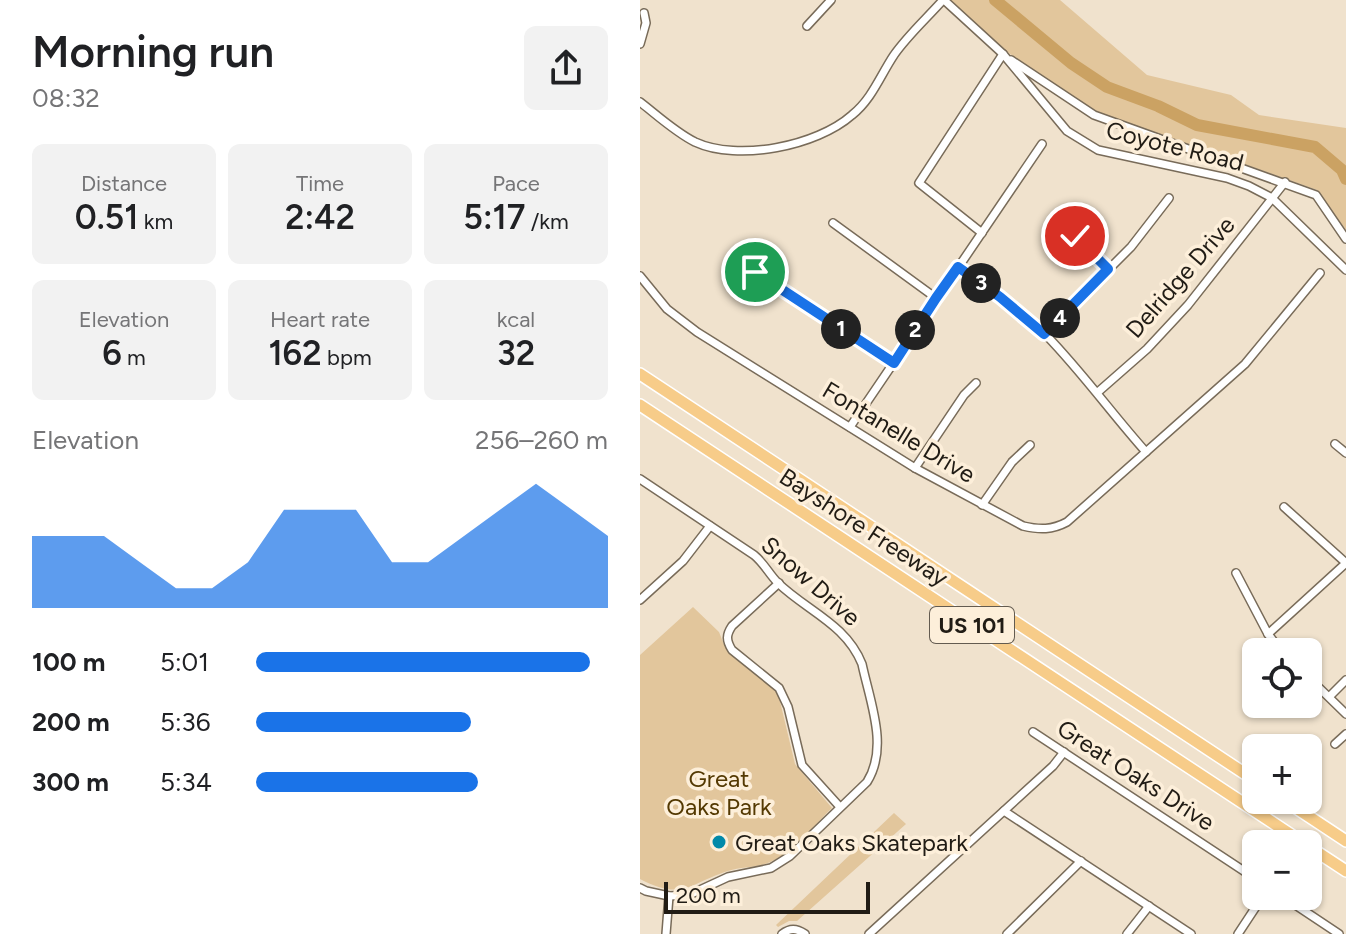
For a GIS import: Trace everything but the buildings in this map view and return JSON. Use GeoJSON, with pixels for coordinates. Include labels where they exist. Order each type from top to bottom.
{"type":"FeatureCollection","features":[{"type":"Feature","properties":{"kind":"highway","name":"Bayshore Freeway"},"geometry":{"type":"LineString","coordinates":[[640,374],[1242,772]]}},
{"type":"Feature","properties":{"kind":"highway","name":"Bayshore Freeway"},"geometry":{"type":"LineString","coordinates":[[640,405],[1283,830]]}},
{"type":"Feature","properties":{"kind":"highway"},"geometry":{"type":"LineString","coordinates":[[1305,814],[1346,841]]}},
{"type":"Feature","properties":{"kind":"highway","name":"Bayshore Freeway"},"geometry":{"type":"LineString","coordinates":[[1322,855],[1346,871]]}},
{"type":"Feature","properties":{"kind":"street"},"geometry":{"type":"LineString","coordinates":[[807,26],[831,0]]}},
{"type":"Feature","properties":{"kind":"street"},"geometry":{"type":"LineString","coordinates":[[640,102],[682,135],[714,148],[757,149],[810,140],[834,129],[853,115],[875,91],[897,52],[944,0]]}},
{"type":"Feature","properties":{"kind":"street","name":"Coyote Road"},"geometry":{"type":"LineString","coordinates":[[944,0],[1003,54],[1067,131],[1098,150],[1227,178],[1249,186],[1272,198],[1346,270]]}},
{"type":"Feature","properties":{"kind":"street"},"geometry":{"type":"LineString","coordinates":[[640,44],[646,23],[644,13]]}},
{"type":"Feature","properties":{"kind":"street"},"geometry":{"type":"LineString","coordinates":[[982,233],[919,183],[1003,54]]}},
{"type":"Feature","properties":{"kind":"street","name":"Coyote Road"},"geometry":{"type":"LineString","coordinates":[[1003,54],[1094,115],[1316,195],[1346,239]]}},
{"type":"Feature","properties":{"kind":"street"},"geometry":{"type":"LineString","coordinates":[[850,427],[1042,144]]}},
{"type":"Feature","properties":{"kind":"street","name":"Delridge Drive"},"geometry":{"type":"LineString","coordinates":[[1098,392],[1147,349],[1188,305],[1285,182]]}},
{"type":"Feature","properties":{"kind":"street"},"geometry":{"type":"LineString","coordinates":[[1044,334],[1131,247],[1169,198]]}},
{"type":"Feature","properties":{"kind":"street"},"geometry":{"type":"LineString","coordinates":[[833,223],[936,298]]}},
{"type":"Feature","properties":{"kind":"street"},"geometry":{"type":"LineString","coordinates":[[1075,236],[1108,269]]}},
{"type":"Feature","properties":{"kind":"street"},"geometry":{"type":"LineString","coordinates":[[958,267],[1044,334],[1098,392],[1146,452]]}},
{"type":"Feature","properties":{"kind":"street"},"geometry":{"type":"LineString","coordinates":[[755,272],[894,363]]}},
{"type":"Feature","properties":{"kind":"street","name":"Fontanelle Drive"},"geometry":{"type":"LineString","coordinates":[[640,276],[667,309],[697,332],[915,468],[1023,526],[1054,529],[1067,522],[1245,364],[1320,273]]}},
{"type":"Feature","properties":{"kind":"street"},"geometry":{"type":"LineString","coordinates":[[915,468],[964,395],[976,383]]}},
{"type":"Feature","properties":{"kind":"street"},"geometry":{"type":"LineString","coordinates":[[1335,444],[1346,453]]}},
{"type":"Feature","properties":{"kind":"street"},"geometry":{"type":"LineString","coordinates":[[982,505],[1012,462],[1030,445]]}},
{"type":"Feature","properties":{"kind":"street","name":"Snow Drive"},"geometry":{"type":"LineString","coordinates":[[640,480],[754,555],[779,583],[842,632],[862,664],[879,751],[867,782],[790,856],[771,868],[728,877],[689,895],[669,896],[640,888]]}},
{"type":"Feature","properties":{"kind":"street"},"geometry":{"type":"LineString","coordinates":[[1268,634],[1346,563],[1284,507]]}},
{"type":"Feature","properties":{"kind":"street"},"geometry":{"type":"LineString","coordinates":[[640,600],[683,561],[710,526]]}},
{"type":"Feature","properties":{"kind":"street"},"geometry":{"type":"LineString","coordinates":[[1236,573],[1271,638]]}},
{"type":"Feature","properties":{"kind":"street"},"geometry":{"type":"LineString","coordinates":[[779,583],[732,626],[727,634],[728,643],[732,650],[779,688],[788,707],[802,765],[840,807]]}},
{"type":"Feature","properties":{"kind":"street"},"geometry":{"type":"LineString","coordinates":[[1330,696],[1346,680]]}},
{"type":"Feature","properties":{"kind":"street"},"geometry":{"type":"LineString","coordinates":[[1322,689],[1346,714]]}},
{"type":"Feature","properties":{"kind":"street","name":"Great Oaks Drive"},"geometry":{"type":"LineString","coordinates":[[1033,732],[1242,870]]}},
{"type":"Feature","properties":{"kind":"street"},"geometry":{"type":"LineString","coordinates":[[1335,744],[1346,734]]}},
{"type":"Feature","properties":{"kind":"street"},"geometry":{"type":"LineString","coordinates":[[869,934],[1053,766],[1064,752]]}},
{"type":"Feature","properties":{"kind":"street"},"geometry":{"type":"LineString","coordinates":[[1004,811],[1191,934]]}},
{"type":"Feature","properties":{"kind":"street"},"geometry":{"type":"LineString","coordinates":[[1007,934],[1081,861]]}},
{"type":"Feature","properties":{"kind":"street"},"geometry":{"type":"LineString","coordinates":[[666,934],[669,896]]}},
{"type":"Feature","properties":{"kind":"street"},"geometry":{"type":"LineString","coordinates":[[1127,934],[1149,906]]}},
{"type":"Feature","properties":{"kind":"street"},"geometry":{"type":"LineString","coordinates":[[1238,934],[1254,910]]}},
{"type":"Feature","properties":{"kind":"street"},"geometry":{"type":"LineString","coordinates":[[1303,910],[1339,934]]}},
{"type":"Feature","properties":{"kind":"street"},"geometry":{"type":"LineString","coordinates":[[782,934],[790,929],[804,933]]}},
{"type":"Feature","properties":{"kind":"green space"},"geometry":{"type":"Polygon","coordinates":[[[950,0],[1060,0],[1147,75],[1231,95],[1259,115],[1346,128],[1346,230],[1317,190],[1097,112],[1004,50],[950,0]]]}},
{"type":"Feature","properties":{"kind":"green space","name":"Great Oaks Park"},"geometry":{"type":"Polygon","coordinates":[[[693,607],[719,632],[725,647],[778,693],[795,764],[832,808],[793,848],[775,860],[728,871],[676,890],[654,886],[640,879],[640,655],[693,607]]]}},
{"type":"Feature","properties":{"kind":"green space"},"geometry":{"type":"Polygon","coordinates":[[[894,813],[906,824],[797,921],[776,925],[894,813]]]}},
{"type":"Feature","properties":{"kind":"waterway"},"geometry":{"type":"LineString","coordinates":[[995,0],[1071,63],[1107,87],[1197,125],[1315,147],[1342,170],[1346,179]]}},
{"type":"Feature","properties":{"kind":"place","name":"Great Oaks Skatepark"},"geometry":{"type":"Point","coordinates":[719,842]}},
{"type":"Feature","properties":{"kind":"route"},"geometry":{"type":"LineString","coordinates":[[755,272],[894,363],[958,267],[1044,334],[1108,269],[1075,236]]}}]}
